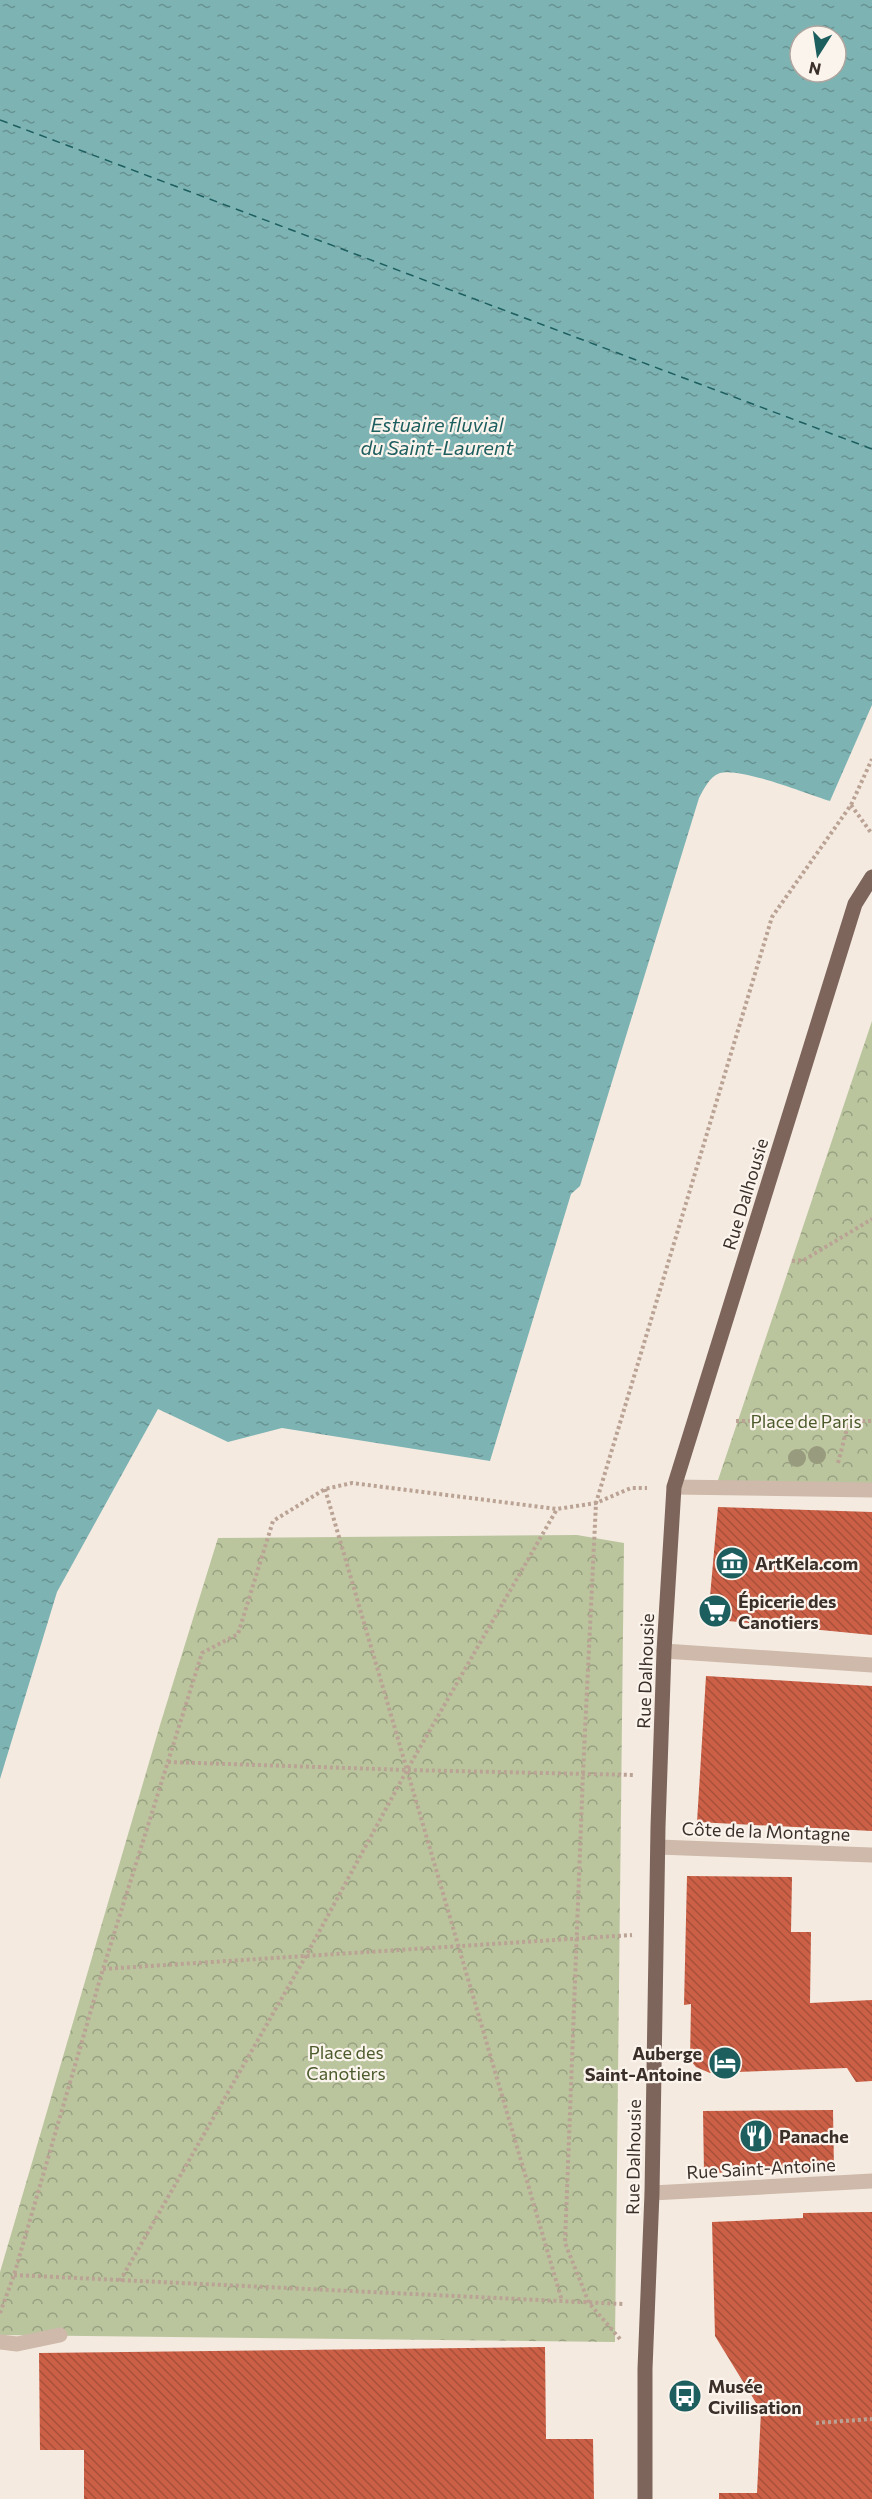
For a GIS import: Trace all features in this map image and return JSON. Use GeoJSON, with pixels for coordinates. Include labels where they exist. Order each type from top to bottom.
{"type":"FeatureCollection","features":[{"type":"Feature","properties":{"kind":"main road","name":"Rue Dalhousie"},"geometry":{"type":"LineString","coordinates":[[645,2499],[645,2369],[652,2193],[660,1776],[664,1651],[674,1487],[855,904],[872,877]]}},
{"type":"Feature","properties":{"kind":"street"},"geometry":{"type":"LineString","coordinates":[[674,1487],[872,1490]]}},
{"type":"Feature","properties":{"kind":"street"},"geometry":{"type":"LineString","coordinates":[[664,1651],[872,1665]]}},
{"type":"Feature","properties":{"kind":"street","name":"Côte de la Montagne"},"geometry":{"type":"LineString","coordinates":[[658,1846],[872,1855]]}},
{"type":"Feature","properties":{"kind":"street","name":"Rue Saint-Antoine"},"geometry":{"type":"LineString","coordinates":[[652,2193],[872,2181]]}},
{"type":"Feature","properties":{"kind":"street"},"geometry":{"type":"LineString","coordinates":[[0,2342],[17,2344],[60,2335]]}},
{"type":"Feature","properties":{"kind":"path"},"geometry":{"type":"LineString","coordinates":[[851,805],[872,834]]}},
{"type":"Feature","properties":{"kind":"path"},"geometry":{"type":"LineString","coordinates":[[792,1261],[804,1260],[872,1219]]}},
{"type":"Feature","properties":{"kind":"path"},"geometry":{"type":"LineString","coordinates":[[736,1421],[872,1421]]}},
{"type":"Feature","properties":{"kind":"path"},"geometry":{"type":"LineString","coordinates":[[828,1489],[843,1451],[849,1421]]}},
{"type":"Feature","properties":{"kind":"path"},"geometry":{"type":"LineString","coordinates":[[0,2313],[14,2275],[103,1969],[202,1653],[238,1634],[273,1521],[325,1489],[352,1483],[557,1509],[596,1503],[631,1488],[674,1487]]}},
{"type":"Feature","properties":{"kind":"path"},"geometry":{"type":"LineString","coordinates":[[325,1489],[562,2301]]}},
{"type":"Feature","properties":{"kind":"path"},"geometry":{"type":"LineString","coordinates":[[120,2281],[306,1956],[406,1770],[557,1509]]}},
{"type":"Feature","properties":{"kind":"path"},"geometry":{"type":"LineString","coordinates":[[168,1761],[660,1776]]}},
{"type":"Feature","properties":{"kind":"path"},"geometry":{"type":"LineString","coordinates":[[103,1969],[657,1934]]}},
{"type":"Feature","properties":{"kind":"path"},"geometry":{"type":"LineString","coordinates":[[14,2275],[647,2305]]}},
{"type":"Feature","properties":{"kind":"path"},"geometry":{"type":"LineString","coordinates":[[816,2423],[872,2419]]}},
{"type":"Feature","properties":{"kind":"green space","name":"Place de Paris"},"geometry":{"type":"Polygon","coordinates":[[[872,1021],[872,1490],[716,1486],[872,1021]]]}},
{"type":"Feature","properties":{"kind":"green space","name":"Place des Canotiers"},"geometry":{"type":"Polygon","coordinates":[[[577,1535],[624,1543],[615,2342],[0,2335],[0,2272],[160,1725],[218,1538],[577,1535]]]}},
{"type":"Feature","properties":{"kind":"water","name":"Estuaire fluvial du Saint-Laurent"},"geometry":{"type":"Polygon","coordinates":[[[0,0],[872,0],[872,705],[830,801],[758,777],[730,772],[720,773],[713,777],[699,798],[580,1186],[571,1194],[490,1461],[282,1428],[228,1442],[158,1409],[57,1592],[0,1779],[0,0]]]}},
{"type":"Feature","properties":{"kind":"building"},"geometry":{"type":"Polygon","coordinates":[[[718,1507],[872,1512],[872,1635],[708,1619],[718,1507]]]}},
{"type":"Feature","properties":{"kind":"building"},"geometry":{"type":"Polygon","coordinates":[[[706,1676],[872,1686],[872,1831],[697,1822],[706,1676]]]}},
{"type":"Feature","properties":{"kind":"building"},"geometry":{"type":"Polygon","coordinates":[[[687,1876],[792,1877],[791,1932],[811,1932],[810,2003],[872,2000],[872,2081],[856,2082],[847,2068],[710,2073],[696,2067],[690,2060],[691,2004],[684,2005],[687,1876]]]}},
{"type":"Feature","properties":{"kind":"building"},"geometry":{"type":"Polygon","coordinates":[[[833,2110],[834,2171],[704,2173],[703,2111],[833,2110]]]}},
{"type":"Feature","properties":{"kind":"building"},"geometry":{"type":"Polygon","coordinates":[[[872,2212],[872,2499],[719,2499],[719,2493],[757,2493],[761,2411],[715,2336],[712,2222],[803,2218],[803,2213],[872,2212]]]}},
{"type":"Feature","properties":{"kind":"building"},"geometry":{"type":"Polygon","coordinates":[[[545,2347],[546,2439],[593,2439],[594,2499],[84,2499],[84,2450],[40,2450],[39,2353],[545,2347]]]}},
{"type":"Feature","properties":{"kind":"ferry route"},"geometry":{"type":"LineString","coordinates":[[0,120],[872,449]]}},
{"type":"Feature","properties":{"kind":"place","name":"ArtKela.com"},"geometry":{"type":"Point","coordinates":[732,1563]}},
{"type":"Feature","properties":{"kind":"place","name":"Épicerie des Canotiers"},"geometry":{"type":"Point","coordinates":[715,1611]}},
{"type":"Feature","properties":{"kind":"place","name":"Auberge Saint-Antoine"},"geometry":{"type":"Point","coordinates":[725,2063]}},
{"type":"Feature","properties":{"kind":"place","name":"Panache"},"geometry":{"type":"Point","coordinates":[756,2136]}},
{"type":"Feature","properties":{"kind":"place","name":"Musée Civilisation"},"geometry":{"type":"Point","coordinates":[685,2396]}}]}
